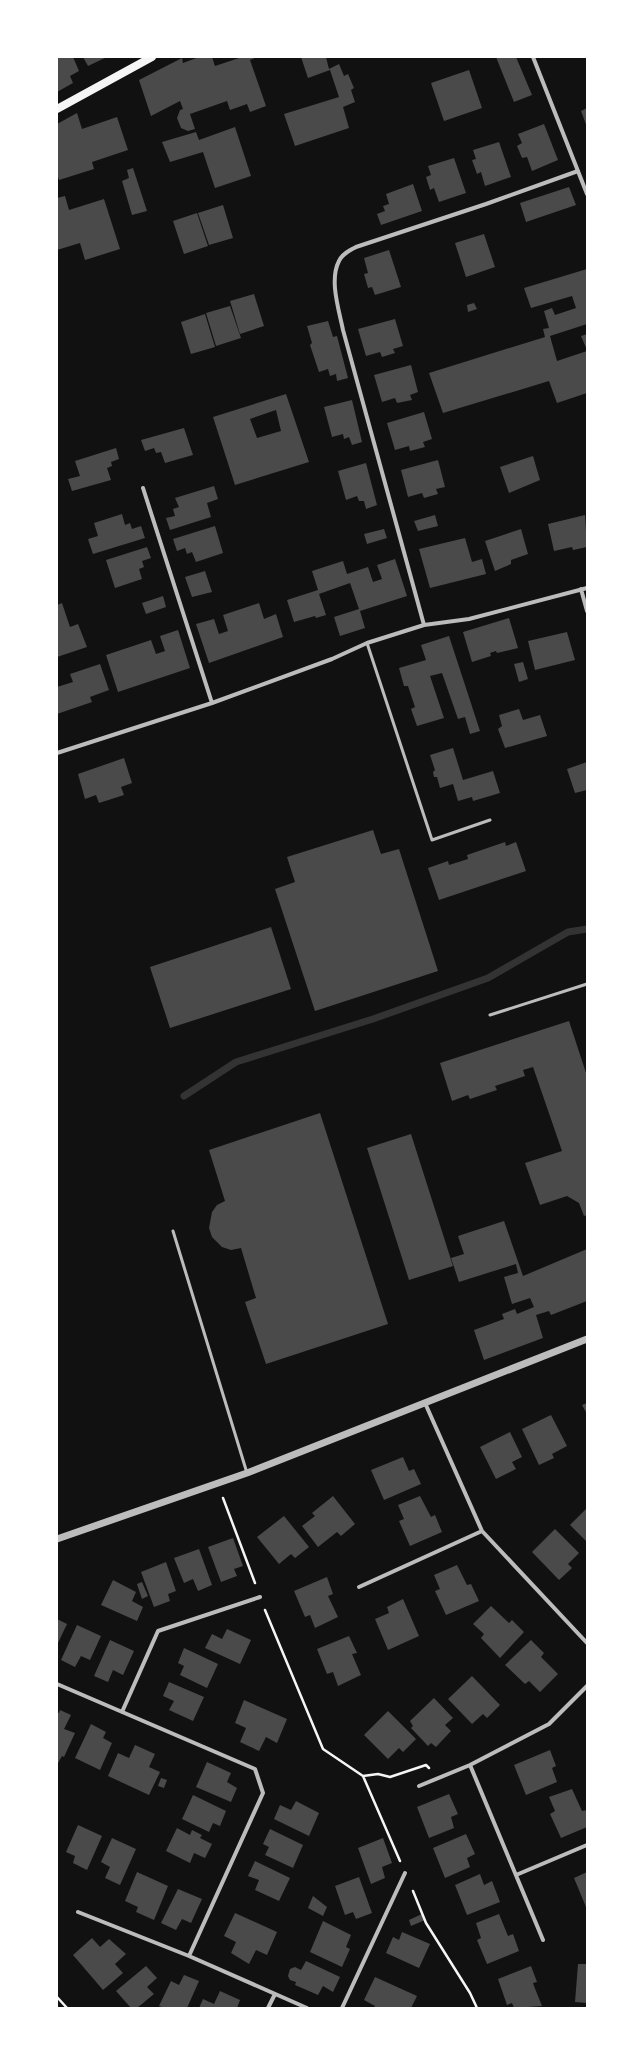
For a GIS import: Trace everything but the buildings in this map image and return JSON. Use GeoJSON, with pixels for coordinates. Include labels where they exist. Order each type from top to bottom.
{"type":"FeatureCollection","features":[{"type":"Feature","properties":{"kind":"main road"},"geometry":{"type":"LineString","coordinates":[[57,109],[152,57]]}},
{"type":"Feature","properties":{"kind":"street"},"geometry":{"type":"LineString","coordinates":[[533,57],[587,194]]}},
{"type":"Feature","properties":{"kind":"street"},"geometry":{"type":"LineString","coordinates":[[424,625],[343,330],[336,291],[337,266],[344,254],[356,247],[486,204],[578,171]]}},
{"type":"Feature","properties":{"kind":"street"},"geometry":{"type":"LineString","coordinates":[[143,488],[212,703]]}},
{"type":"Feature","properties":{"kind":"street"},"geometry":{"type":"LineString","coordinates":[[57,753],[212,703],[332,658],[367,643],[424,625],[469,619],[587,588]]}},
{"type":"Feature","properties":{"kind":"street"},"geometry":{"type":"LineString","coordinates":[[580,589],[587,612]]}},
{"type":"Feature","properties":{"kind":"street"},"geometry":{"type":"LineString","coordinates":[[57,1539],[247,1473],[587,1339]]}},
{"type":"Feature","properties":{"kind":"street"},"geometry":{"type":"LineString","coordinates":[[425,1403],[482,1530],[587,1643]]}},
{"type":"Feature","properties":{"kind":"street"},"geometry":{"type":"LineString","coordinates":[[359,1586],[482,1530]]}},
{"type":"Feature","properties":{"kind":"street"},"geometry":{"type":"LineString","coordinates":[[122,1712],[158,1631],[260,1597]]}},
{"type":"Feature","properties":{"kind":"street"},"geometry":{"type":"LineString","coordinates":[[57,1684],[255,1769],[263,1792],[189,1956]]}},
{"type":"Feature","properties":{"kind":"street"},"geometry":{"type":"LineString","coordinates":[[418,1786],[470,1765],[550,1724],[587,1686]]}},
{"type":"Feature","properties":{"kind":"street"},"geometry":{"type":"LineString","coordinates":[[470,1765],[543,1940]]}},
{"type":"Feature","properties":{"kind":"street"},"geometry":{"type":"LineString","coordinates":[[516,1875],[587,1845]]}},
{"type":"Feature","properties":{"kind":"street"},"geometry":{"type":"LineString","coordinates":[[342,2008],[405,1873]]}},
{"type":"Feature","properties":{"kind":"street"},"geometry":{"type":"LineString","coordinates":[[78,1912],[189,1956],[308,2008]]}},
{"type":"Feature","properties":{"kind":"street"},"geometry":{"type":"LineString","coordinates":[[268,2008],[275,1994]]}},
{"type":"Feature","properties":{"kind":"lane"},"geometry":{"type":"LineString","coordinates":[[367,643],[432,840],[490,820]]}},
{"type":"Feature","properties":{"kind":"lane"},"geometry":{"type":"LineString","coordinates":[[490,1015],[587,984]]}},
{"type":"Feature","properties":{"kind":"lane"},"geometry":{"type":"LineString","coordinates":[[173,1231],[247,1473]]}},
{"type":"Feature","properties":{"kind":"path"},"geometry":{"type":"LineString","coordinates":[[217,1483],[260,1597],[323,1749],[363,1776],[426,1923],[470,1993],[477,2008]]}},
{"type":"Feature","properties":{"kind":"path"},"geometry":{"type":"LineString","coordinates":[[363,1776],[378,1774],[390,1777],[426,1765],[440,1777]]}},
{"type":"Feature","properties":{"kind":"path"},"geometry":{"type":"LineString","coordinates":[[57,1996],[67,2008]]}},
{"type":"Feature","properties":{"kind":"waterway"},"geometry":{"type":"LineString","coordinates":[[184,1096],[236,1062],[373,1019],[488,978],[568,932],[587,929]]}}]}
